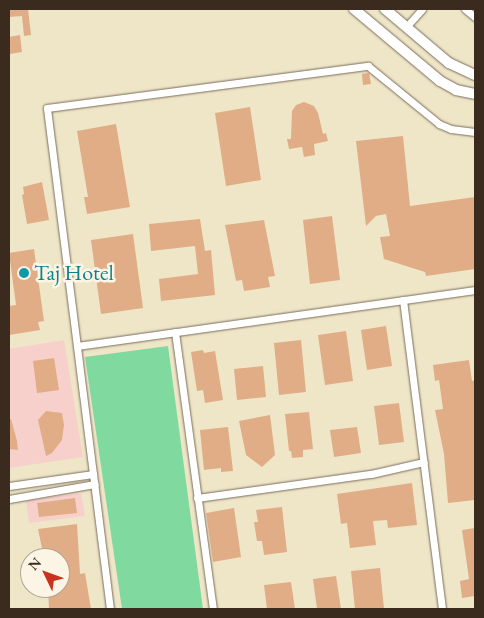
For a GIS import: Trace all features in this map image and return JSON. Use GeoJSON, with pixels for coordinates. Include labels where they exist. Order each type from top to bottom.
{"type":"FeatureCollection","features":[{"type":"Feature","properties":{"kind":"main road"},"geometry":{"type":"LineString","coordinates":[[354,9],[440,81],[456,90],[475,94]]}},
{"type":"Feature","properties":{"kind":"main road"},"geometry":{"type":"LineString","coordinates":[[385,9],[449,63],[475,75]]}},
{"type":"Feature","properties":{"kind":"street"},"geometry":{"type":"LineString","coordinates":[[406,27],[422,9]]}},
{"type":"Feature","properties":{"kind":"street"},"geometry":{"type":"LineString","coordinates":[[465,9],[475,17]]}},
{"type":"Feature","properties":{"kind":"street"},"geometry":{"type":"LineString","coordinates":[[110,609],[47,108],[368,66],[440,124],[451,129],[475,132]]}},
{"type":"Feature","properties":{"kind":"street"},"geometry":{"type":"LineString","coordinates":[[77,346],[475,290]]}},
{"type":"Feature","properties":{"kind":"street"},"geometry":{"type":"LineString","coordinates":[[403,300],[442,609]]}},
{"type":"Feature","properties":{"kind":"street"},"geometry":{"type":"LineString","coordinates":[[175,332],[213,609]]}},
{"type":"Feature","properties":{"kind":"street"},"geometry":{"type":"LineString","coordinates":[[198,498],[371,474],[424,462]]}},
{"type":"Feature","properties":{"kind":"street"},"geometry":{"type":"LineString","coordinates":[[9,486],[93,474]]}},
{"type":"Feature","properties":{"kind":"street"},"geometry":{"type":"LineString","coordinates":[[9,499],[95,484]]}},
{"type":"Feature","properties":{"kind":"shaded area"},"geometry":{"type":"Polygon","coordinates":[[[64,340],[83,457],[9,468],[9,349],[64,340]]]}},
{"type":"Feature","properties":{"kind":"shaded area"},"geometry":{"type":"Polygon","coordinates":[[[81,493],[85,516],[29,523],[26,500],[81,493]]]}},
{"type":"Feature","properties":{"kind":"green space"},"geometry":{"type":"Polygon","coordinates":[[[168,346],[203,609],[122,609],[85,357],[168,346]]]}},
{"type":"Feature","properties":{"kind":"building"},"geometry":{"type":"Polygon","coordinates":[[[9,9],[28,9],[31,35],[24,36],[22,16],[9,17],[9,9]]]}},
{"type":"Feature","properties":{"kind":"building"},"geometry":{"type":"Polygon","coordinates":[[[20,35],[22,52],[10,54],[9,37],[20,35]]]}},
{"type":"Feature","properties":{"kind":"building"},"geometry":{"type":"Polygon","coordinates":[[[369,73],[371,84],[363,85],[362,74],[369,73]]]}},
{"type":"Feature","properties":{"kind":"building"},"geometry":{"type":"Polygon","coordinates":[[[304,102],[314,106],[318,113],[323,134],[326,133],[328,141],[314,144],[315,155],[304,157],[302,147],[289,149],[287,139],[291,139],[292,111],[296,105],[304,102]]]}},
{"type":"Feature","properties":{"kind":"building"},"geometry":{"type":"Polygon","coordinates":[[[250,107],[261,180],[226,186],[215,113],[250,107]]]}},
{"type":"Feature","properties":{"kind":"building"},"geometry":{"type":"Polygon","coordinates":[[[116,124],[130,207],[87,214],[84,197],[88,197],[77,131],[116,124]]]}},
{"type":"Feature","properties":{"kind":"building"},"geometry":{"type":"Polygon","coordinates":[[[403,136],[410,206],[475,197],[475,269],[426,276],[425,272],[384,259],[380,237],[390,236],[386,214],[376,216],[366,226],[356,141],[403,136]]]}},
{"type":"Feature","properties":{"kind":"building"},"geometry":{"type":"Polygon","coordinates":[[[42,182],[49,220],[27,224],[22,195],[24,194],[23,187],[42,182]]]}},
{"type":"Feature","properties":{"kind":"building"},"geometry":{"type":"Polygon","coordinates":[[[332,216],[340,280],[310,284],[303,220],[332,216]]]}},
{"type":"Feature","properties":{"kind":"building"},"geometry":{"type":"Polygon","coordinates":[[[200,219],[205,251],[211,250],[215,295],[161,301],[159,279],[198,274],[195,246],[151,251],[149,224],[200,219]]]}},
{"type":"Feature","properties":{"kind":"building"},"geometry":{"type":"Polygon","coordinates":[[[264,220],[275,276],[268,277],[270,287],[244,291],[242,280],[236,281],[225,225],[264,220]]]}},
{"type":"Feature","properties":{"kind":"building"},"geometry":{"type":"Polygon","coordinates":[[[133,234],[143,308],[101,314],[91,240],[133,234]]]}},
{"type":"Feature","properties":{"kind":"building","name":"Taj Hotel"},"geometry":{"type":"Polygon","coordinates":[[[34,249],[44,321],[38,322],[40,330],[9,335],[9,306],[16,305],[9,253],[34,249]]]}},
{"type":"Feature","properties":{"kind":"building"},"geometry":{"type":"Polygon","coordinates":[[[386,326],[392,366],[367,370],[361,330],[386,326]]]}},
{"type":"Feature","properties":{"kind":"building"},"geometry":{"type":"Polygon","coordinates":[[[346,331],[353,381],[325,385],[318,335],[346,331]]]}},
{"type":"Feature","properties":{"kind":"building"},"geometry":{"type":"Polygon","coordinates":[[[301,340],[306,392],[279,395],[274,343],[301,340]]]}},
{"type":"Feature","properties":{"kind":"building"},"geometry":{"type":"Polygon","coordinates":[[[203,350],[204,353],[215,351],[223,400],[205,403],[203,390],[197,391],[191,352],[203,350]]]}},
{"type":"Feature","properties":{"kind":"building"},"geometry":{"type":"Polygon","coordinates":[[[54,358],[59,390],[37,393],[33,361],[54,358]]]}},
{"type":"Feature","properties":{"kind":"building"},"geometry":{"type":"Polygon","coordinates":[[[469,360],[472,381],[475,380],[475,500],[448,503],[444,454],[435,410],[443,409],[439,380],[435,381],[433,365],[469,360]]]}},
{"type":"Feature","properties":{"kind":"building"},"geometry":{"type":"Polygon","coordinates":[[[263,366],[266,397],[237,400],[234,369],[263,366]]]}},
{"type":"Feature","properties":{"kind":"building"},"geometry":{"type":"Polygon","coordinates":[[[399,403],[404,442],[379,445],[374,406],[399,403]]]}},
{"type":"Feature","properties":{"kind":"building"},"geometry":{"type":"Polygon","coordinates":[[[46,411],[62,413],[64,425],[62,440],[52,453],[46,456],[38,420],[46,411]]]}},
{"type":"Feature","properties":{"kind":"building"},"geometry":{"type":"Polygon","coordinates":[[[309,412],[313,449],[303,450],[303,457],[292,458],[291,451],[289,451],[285,414],[309,412]]]}},
{"type":"Feature","properties":{"kind":"building"},"geometry":{"type":"Polygon","coordinates":[[[270,415],[275,455],[262,467],[246,455],[239,421],[270,415]]]}},
{"type":"Feature","properties":{"kind":"building"},"geometry":{"type":"Polygon","coordinates":[[[11,419],[18,450],[9,449],[9,420],[11,419]]]}},
{"type":"Feature","properties":{"kind":"building"},"geometry":{"type":"Polygon","coordinates":[[[228,427],[233,471],[221,472],[221,468],[204,470],[200,430],[228,427]]]}},
{"type":"Feature","properties":{"kind":"building"},"geometry":{"type":"Polygon","coordinates":[[[357,427],[361,453],[334,457],[330,430],[357,427]]]}},
{"type":"Feature","properties":{"kind":"building"},"geometry":{"type":"Polygon","coordinates":[[[412,483],[417,525],[388,528],[387,520],[373,521],[376,545],[350,548],[347,523],[341,524],[337,494],[412,483]]]}},
{"type":"Feature","properties":{"kind":"building"},"geometry":{"type":"Polygon","coordinates":[[[75,498],[77,513],[39,517],[37,503],[75,498]]]}},
{"type":"Feature","properties":{"kind":"building"},"geometry":{"type":"Polygon","coordinates":[[[282,507],[287,552],[264,555],[262,541],[257,541],[254,522],[258,522],[256,510],[282,507]]]}},
{"type":"Feature","properties":{"kind":"building"},"geometry":{"type":"Polygon","coordinates":[[[234,508],[241,557],[213,562],[206,513],[234,508]]]}},
{"type":"Feature","properties":{"kind":"building"},"geometry":{"type":"Polygon","coordinates":[[[77,524],[80,574],[85,573],[91,609],[49,609],[48,598],[70,598],[70,548],[42,548],[38,529],[77,524]]]}},
{"type":"Feature","properties":{"kind":"building"},"geometry":{"type":"Polygon","coordinates":[[[475,528],[475,596],[462,598],[460,581],[469,579],[462,530],[475,528]]]}},
{"type":"Feature","properties":{"kind":"building"},"geometry":{"type":"Polygon","coordinates":[[[380,568],[384,609],[355,609],[351,571],[380,568]]]}},
{"type":"Feature","properties":{"kind":"building"},"geometry":{"type":"Polygon","coordinates":[[[336,576],[341,609],[317,609],[313,579],[336,576]]]}},
{"type":"Feature","properties":{"kind":"building"},"geometry":{"type":"Polygon","coordinates":[[[291,582],[295,609],[267,609],[264,585],[291,582]]]}},
{"type":"Feature","properties":{"kind":"place","name":"Taj Hotel"},"geometry":{"type":"Point","coordinates":[24,273]}}]}
